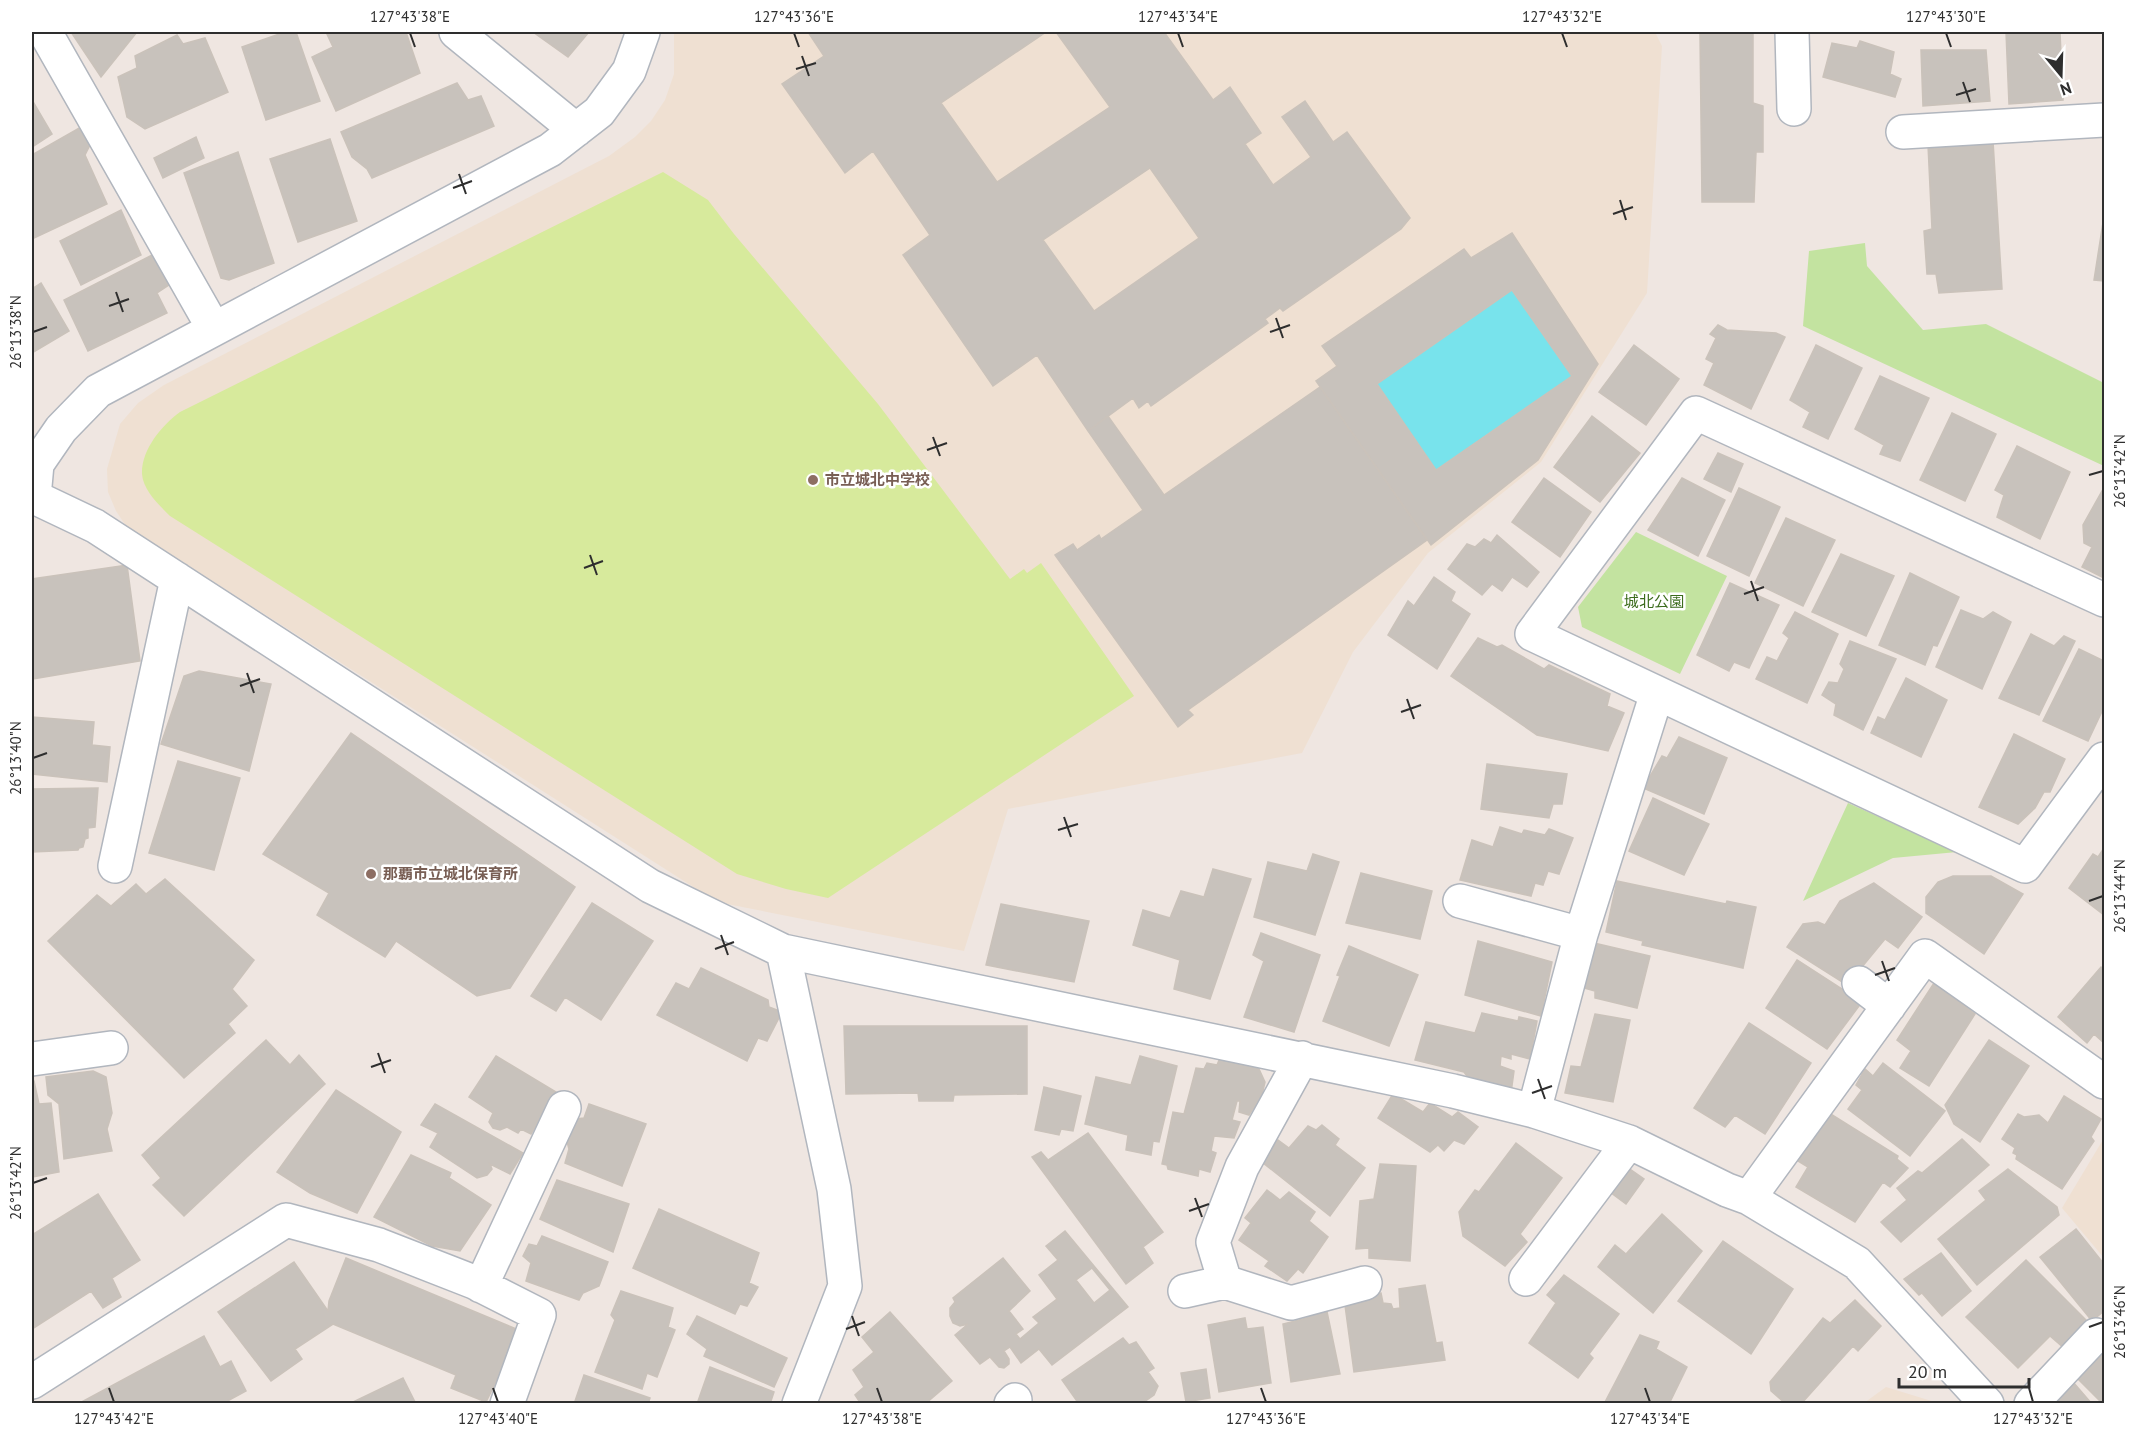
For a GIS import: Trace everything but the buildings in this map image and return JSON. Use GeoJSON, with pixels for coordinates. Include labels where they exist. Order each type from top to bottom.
{"type":"FeatureCollection","features":[{"type":"Feature","properties":{"kind":"street"},"geometry":{"type":"LineString","coordinates":[[45,32],[214,329]]}},
{"type":"Feature","properties":{"kind":"street"},"geometry":{"type":"LineString","coordinates":[[456,32],[576,130]]}},
{"type":"Feature","properties":{"kind":"street"},"geometry":{"type":"LineString","coordinates":[[642,32],[629,71],[599,112],[550,150],[98,391],[61,429],[37,464],[33,498],[95,526],[650,886],[783,951],[1453,1091],[1534,1112],[1629,1142],[1726,1190],[1749,1198],[1857,1263],[1987,1404]]}},
{"type":"Feature","properties":{"kind":"street"},"geometry":{"type":"LineString","coordinates":[[1792,32],[1794,109]]}},
{"type":"Feature","properties":{"kind":"street"},"geometry":{"type":"LineString","coordinates":[[1903,132],[2104,120]]}},
{"type":"Feature","properties":{"kind":"street"},"geometry":{"type":"LineString","coordinates":[[2104,600],[1696,413],[1532,634],[2025,866],[2104,759]]}},
{"type":"Feature","properties":{"kind":"street"},"geometry":{"type":"LineString","coordinates":[[115,866],[177,579]]}},
{"type":"Feature","properties":{"kind":"street"},"geometry":{"type":"LineString","coordinates":[[1534,1112],[1581,934],[1657,693]]}},
{"type":"Feature","properties":{"kind":"street"},"geometry":{"type":"LineString","coordinates":[[1460,901],[1581,934]]}},
{"type":"Feature","properties":{"kind":"street"},"geometry":{"type":"LineString","coordinates":[[783,951],[834,1189],[845,1286],[807,1400]]}},
{"type":"Feature","properties":{"kind":"street"},"geometry":{"type":"LineString","coordinates":[[1749,1198],[1924,956],[2104,1082]]}},
{"type":"Feature","properties":{"kind":"street"},"geometry":{"type":"LineString","coordinates":[[1859,984],[1888,1006]]}},
{"type":"Feature","properties":{"kind":"street"},"geometry":{"type":"LineString","coordinates":[[32,1059],[111,1048]]}},
{"type":"Feature","properties":{"kind":"street"},"geometry":{"type":"LineString","coordinates":[[1225,1282],[1213,1242],[1242,1167],[1302,1058]]}},
{"type":"Feature","properties":{"kind":"street"},"geometry":{"type":"LineString","coordinates":[[481,1286],[564,1108]]}},
{"type":"Feature","properties":{"kind":"street"},"geometry":{"type":"LineString","coordinates":[[1526,1279],[1629,1142]]}},
{"type":"Feature","properties":{"kind":"street"},"geometry":{"type":"LineString","coordinates":[[32,1382],[286,1220],[379,1245],[481,1286],[539,1315],[507,1404]]}},
{"type":"Feature","properties":{"kind":"street"},"geometry":{"type":"LineString","coordinates":[[1185,1291],[1225,1282],[1291,1303],[1365,1283]]}},
{"type":"Feature","properties":{"kind":"street"},"geometry":{"type":"LineString","coordinates":[[2031,1404],[2096,1335]]}},
{"type":"Feature","properties":{"kind":"shaded area","name":"市立城北中学校"},"geometry":{"type":"Polygon","coordinates":[[[674,32],[1655,32],[1662,46],[1647,293],[1541,462],[1428,553],[1353,652],[1302,753],[1008,809],[964,951],[717,902],[126,526],[116,511],[108,492],[107,469],[120,424],[138,403],[164,385],[609,156],[635,137],[651,121],[665,100],[674,74],[674,32]]]}},
{"type":"Feature","properties":{"kind":"shaded area"},"geometry":{"type":"Polygon","coordinates":[[[2104,1138],[2104,1258],[2062,1208],[2104,1138]]]}},
{"type":"Feature","properties":{"kind":"shaded area"},"geometry":{"type":"Polygon","coordinates":[[[1886,1387],[1938,1403],[1864,1403],[1886,1387]]]}},
{"type":"Feature","properties":{"kind":"green space"},"geometry":{"type":"Polygon","coordinates":[[[663,172],[708,200],[878,404],[1010,579],[1024,569],[1027,573],[1041,563],[1134,696],[828,898],[786,889],[737,874],[170,516],[152,497],[143,480],[143,465],[149,447],[166,424],[180,412],[663,172]]]}},
{"type":"Feature","properties":{"kind":"green space"},"geometry":{"type":"Polygon","coordinates":[[[1865,243],[1867,266],[1923,330],[1986,324],[2104,383],[2104,466],[1803,326],[1809,251],[1865,243]]]}},
{"type":"Feature","properties":{"kind":"green space","name":"城北公園"},"geometry":{"type":"Polygon","coordinates":[[[1636,532],[1727,576],[1680,674],[1582,627],[1578,607],[1636,532]]]}},
{"type":"Feature","properties":{"kind":"green space"},"geometry":{"type":"Polygon","coordinates":[[[1848,803],[1957,852],[1893,858],[1803,901],[1848,803]]]}},
{"type":"Feature","properties":{"kind":"water"},"geometry":{"type":"Polygon","coordinates":[[[1512,290],[1572,376],[1436,470],[1377,384],[1512,290]]]}},
{"type":"Feature","properties":{"kind":"place","name":"市立城北中学校"},"geometry":{"type":"Point","coordinates":[813,480]}},
{"type":"Feature","properties":{"kind":"place","name":"那覇市立城北保育所"},"geometry":{"type":"Point","coordinates":[371,874]}}]}
